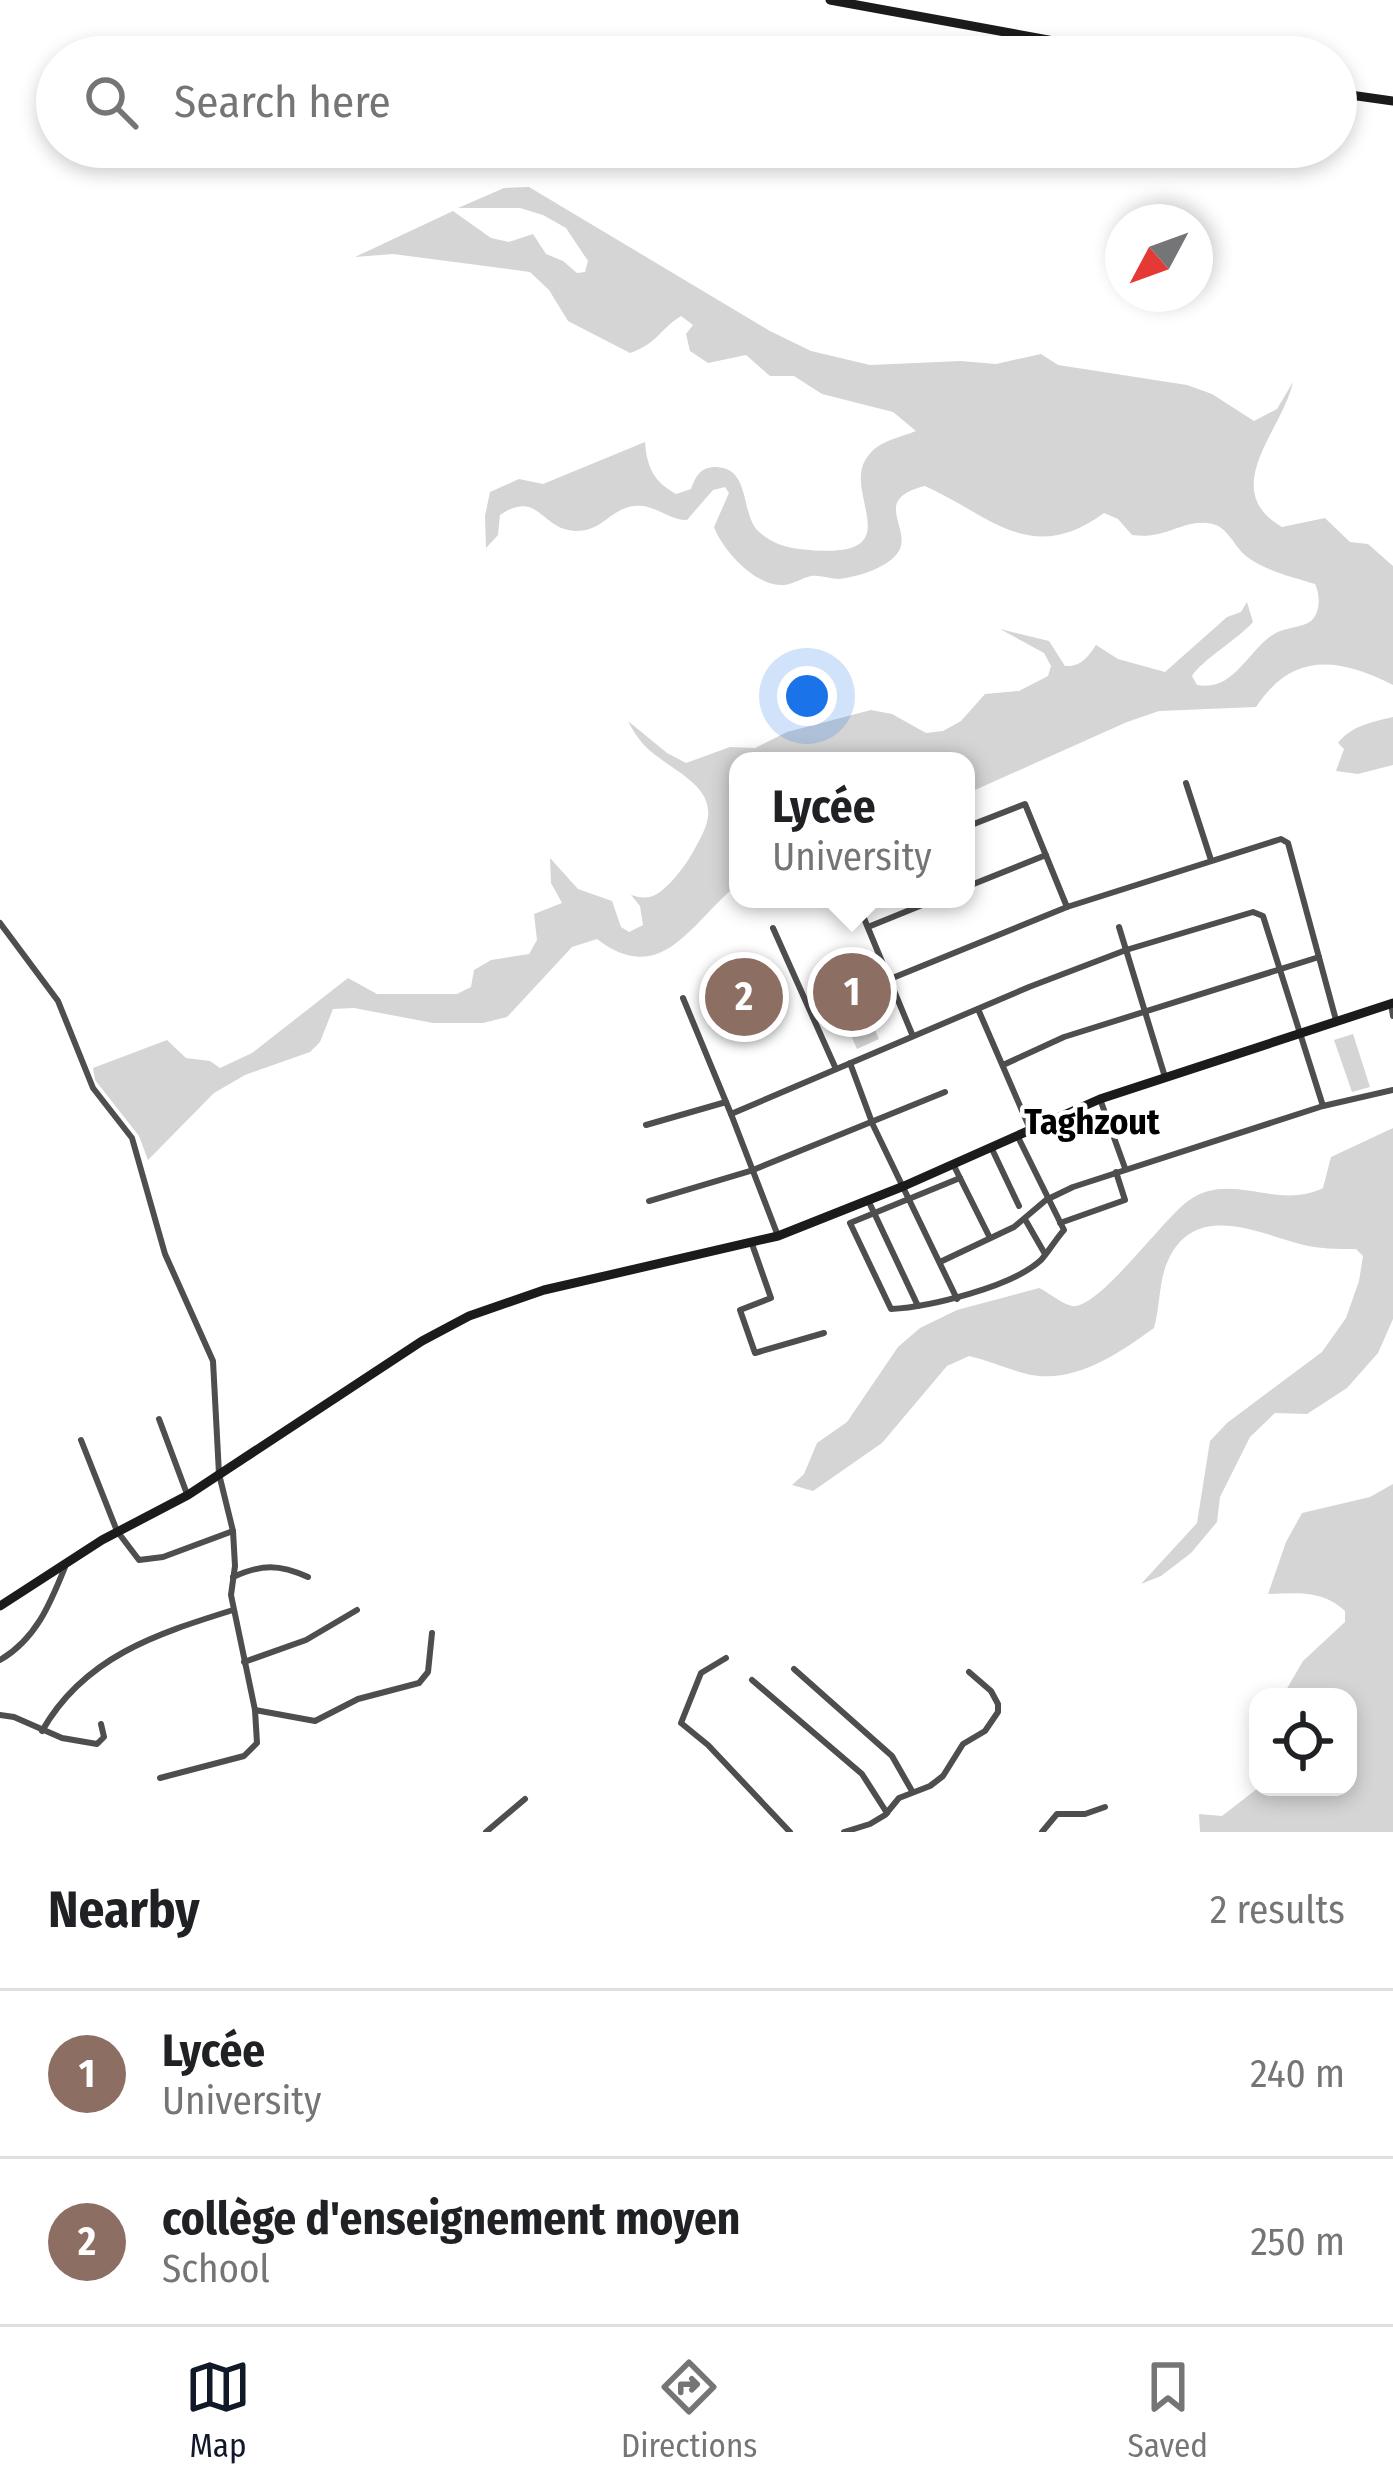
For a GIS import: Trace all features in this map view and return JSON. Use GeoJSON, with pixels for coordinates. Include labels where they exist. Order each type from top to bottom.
{"type":"FeatureCollection","features":[{"type":"Feature","properties":{"kind":"main road"},"geometry":{"type":"LineString","coordinates":[[830,0],[1027,36]]}},
{"type":"Feature","properties":{"kind":"main road"},"geometry":{"type":"LineString","coordinates":[[1357,96],[1393,101]]}},
{"type":"Feature","properties":{"kind":"main road"},"geometry":{"type":"LineString","coordinates":[[0,1606],[117,1531],[188,1495],[422,1341],[469,1316],[544,1290],[778,1236],[1100,1099],[1392,1003]]}},
{"type":"Feature","properties":{"kind":"street"},"geometry":{"type":"LineString","coordinates":[[1186,782],[1211,860]]}},
{"type":"Feature","properties":{"kind":"street"},"geometry":{"type":"LineString","coordinates":[[975,823],[1025,804],[1067,908]]}},
{"type":"Feature","properties":{"kind":"street"},"geometry":{"type":"LineString","coordinates":[[890,980],[1067,908],[1285,839],[1337,1021]]}},
{"type":"Feature","properties":{"kind":"street"},"geometry":{"type":"LineString","coordinates":[[975,883],[1047,855]]}},
{"type":"Feature","properties":{"kind":"street"},"geometry":{"type":"LineString","coordinates":[[860,908],[913,1035]]}},
{"type":"Feature","properties":{"kind":"street"},"geometry":{"type":"LineString","coordinates":[[868,927],[915,908]]}},
{"type":"Feature","properties":{"kind":"street"},"geometry":{"type":"LineString","coordinates":[[731,1114],[1126,950],[1253,912],[1263,916],[1283,969],[1323,1106]]}},
{"type":"Feature","properties":{"kind":"street"},"geometry":{"type":"LineString","coordinates":[[0,923],[58,1001],[93,1088],[132,1138],[165,1254],[213,1361],[219,1474],[233,1532],[233,1610],[257,1743],[253,1751],[160,1778]]}},
{"type":"Feature","properties":{"kind":"street"},"geometry":{"type":"LineString","coordinates":[[1118,927],[1165,1077]]}},
{"type":"Feature","properties":{"kind":"street"},"geometry":{"type":"LineString","coordinates":[[773,928],[836,1069]]}},
{"type":"Feature","properties":{"kind":"street"},"geometry":{"type":"LineString","coordinates":[[1003,1065],[1064,1037],[1319,957]]}},
{"type":"Feature","properties":{"kind":"street"},"geometry":{"type":"LineString","coordinates":[[683,998],[778,1236]]}},
{"type":"Feature","properties":{"kind":"street"},"geometry":{"type":"LineString","coordinates":[[1392,1003],[1393,1016]]}},
{"type":"Feature","properties":{"kind":"street"},"geometry":{"type":"LineString","coordinates":[[978,1009],[1030,1129]]}},
{"type":"Feature","properties":{"kind":"street"},"geometry":{"type":"LineString","coordinates":[[850,1064],[873,1125],[957,1299]]}},
{"type":"Feature","properties":{"kind":"street"},"geometry":{"type":"LineString","coordinates":[[940,1262],[1026,1220],[1046,1201],[1120,1170],[1323,1106],[1393,1090]]}},
{"type":"Feature","properties":{"kind":"street"},"geometry":{"type":"LineString","coordinates":[[649,1201],[753,1170],[945,1092]]}},
{"type":"Feature","properties":{"kind":"street"},"geometry":{"type":"LineString","coordinates":[[1060,1223],[1125,1200],[1100,1099]]}},
{"type":"Feature","properties":{"kind":"street"},"geometry":{"type":"LineString","coordinates":[[646,1125],[726,1102]]}},
{"type":"Feature","properties":{"kind":"street"},"geometry":{"type":"LineString","coordinates":[[960,1178],[850,1223],[891,1309],[957,1299],[1037,1263],[1064,1230],[1017,1136]]}},
{"type":"Feature","properties":{"kind":"street"},"geometry":{"type":"LineString","coordinates":[[991,1147],[1019,1205]]}},
{"type":"Feature","properties":{"kind":"street"},"geometry":{"type":"LineString","coordinates":[[953,1164],[990,1238]]}},
{"type":"Feature","properties":{"kind":"street"},"geometry":{"type":"LineString","coordinates":[[868,1200],[919,1307]]}},
{"type":"Feature","properties":{"kind":"street"},"geometry":{"type":"LineString","coordinates":[[1026,1220],[1045,1254]]}},
{"type":"Feature","properties":{"kind":"street"},"geometry":{"type":"LineString","coordinates":[[752,1244],[771,1298],[740,1310],[755,1353],[824,1333]]}},
{"type":"Feature","properties":{"kind":"street"},"geometry":{"type":"LineString","coordinates":[[159,1419],[188,1495]]}},
{"type":"Feature","properties":{"kind":"street"},"geometry":{"type":"LineString","coordinates":[[81,1440],[117,1531],[133,1556],[146,1561],[233,1532]]}},
{"type":"Feature","properties":{"kind":"street"},"geometry":{"type":"LineString","coordinates":[[0,1660],[18,1648],[40,1622],[67,1563]]}},
{"type":"Feature","properties":{"kind":"street"},"geometry":{"type":"LineString","coordinates":[[233,1577],[274,1565],[308,1577]]}},
{"type":"Feature","properties":{"kind":"street"},"geometry":{"type":"LineString","coordinates":[[42,1730],[72,1688],[122,1650],[233,1610]]}},
{"type":"Feature","properties":{"kind":"street"},"geometry":{"type":"LineString","coordinates":[[244,1662],[306,1640],[357,1610]]}},
{"type":"Feature","properties":{"kind":"street"},"geometry":{"type":"LineString","coordinates":[[254,1710],[315,1721],[358,1699],[419,1683],[428,1672],[432,1633]]}},
{"type":"Feature","properties":{"kind":"street"},"geometry":{"type":"LineString","coordinates":[[726,1658],[701,1673],[680,1723],[709,1745],[790,1832]]}},
{"type":"Feature","properties":{"kind":"street"},"geometry":{"type":"LineString","coordinates":[[794,1669],[892,1756],[912,1791]]}},
{"type":"Feature","properties":{"kind":"street"},"geometry":{"type":"LineString","coordinates":[[844,1832],[870,1824],[899,1798],[930,1786],[943,1776],[963,1744],[985,1730],[998,1704],[991,1690],[969,1672]]}},
{"type":"Feature","properties":{"kind":"street"},"geometry":{"type":"LineString","coordinates":[[752,1680],[862,1774],[887,1813]]}},
{"type":"Feature","properties":{"kind":"street"},"geometry":{"type":"LineString","coordinates":[[0,1715],[97,1744],[104,1736],[101,1724]]}},
{"type":"Feature","properties":{"kind":"street"},"geometry":{"type":"LineString","coordinates":[[486,1832],[525,1799]]}},
{"type":"Feature","properties":{"kind":"street"},"geometry":{"type":"LineString","coordinates":[[1042,1832],[1057,1814],[1085,1814],[1106,1807]]}},
{"type":"Feature","properties":{"kind":"shaded area"},"geometry":{"type":"Polygon","coordinates":[[[529,187],[811,351],[870,365],[996,364],[1041,354],[1058,365],[1187,385],[1212,394],[1254,421],[1277,409],[1293,382],[1259,458],[1255,495],[1263,512],[1282,527],[1325,518],[1350,542],[1368,544],[1393,566],[1393,685],[1336,665],[1301,668],[1270,689],[1256,707],[1159,711],[975,790],[975,752],[729,752],[729,892],[674,945],[640,957],[620,953],[597,939],[572,947],[507,1017],[483,1023],[433,1023],[354,1008],[333,1009],[320,1042],[310,1052],[245,1075],[214,1093],[148,1160],[139,1136],[95,1080],[93,1068],[167,1040],[186,1058],[210,1061],[220,1068],[252,1053],[348,978],[377,994],[457,994],[471,987],[474,970],[491,960],[529,954],[537,940],[534,914],[562,903],[551,883],[550,858],[578,889],[612,901],[621,927],[629,932],[643,925],[640,906],[631,895],[653,896],[676,876],[702,835],[707,804],[692,782],[643,744],[628,721],[686,763],[730,747],[755,748],[787,732],[871,710],[892,714],[926,733],[943,731],[961,721],[985,694],[1019,691],[1048,676],[1051,666],[1044,653],[1000,629],[1049,641],[1065,666],[1080,663],[1096,645],[1118,659],[1165,672],[1227,617],[1241,612],[1247,602],[1253,622],[1192,676],[1197,685],[1210,686],[1231,676],[1274,634],[1307,623],[1317,613],[1315,584],[1254,561],[1213,524],[1193,523],[1156,534],[1132,535],[1118,519],[1104,513],[1078,529],[1032,536],[991,522],[925,486],[898,500],[902,539],[892,559],[839,579],[811,576],[773,584],[742,566],[714,527],[729,493],[725,487],[713,490],[687,520],[634,506],[575,531],[563,529],[532,508],[513,508],[500,515],[498,535],[486,548],[490,492],[519,479],[543,484],[645,442],[653,473],[676,494],[691,489],[706,469],[727,469],[740,483],[752,523],[767,538],[799,549],[835,551],[857,546],[868,522],[861,471],[868,456],[884,443],[916,431],[893,412],[822,394],[794,376],[770,376],[746,355],[708,363],[690,351],[686,334],[693,325],[681,316],[630,353],[568,321],[549,290],[530,272],[393,254],[355,257],[453,211],[491,238],[509,242],[533,234],[546,254],[577,273],[585,272],[588,261],[566,228],[543,215],[520,208],[458,208],[504,188],[529,187]]]}},
{"type":"Feature","properties":{"kind":"shaded area"},"geometry":{"type":"Polygon","coordinates":[[[1393,717],[1393,765],[1358,774],[1336,771],[1344,749],[1338,743],[1343,737],[1393,717]]]}},
{"type":"Feature","properties":{"kind":"shaded area"},"geometry":{"type":"Polygon","coordinates":[[[862,1000],[879,1039],[857,1049],[840,1010],[862,1000]]]}},
{"type":"Feature","properties":{"kind":"shaded area"},"geometry":{"type":"Polygon","coordinates":[[[1353,1034],[1370,1087],[1352,1092],[1334,1040],[1353,1034]]]}},
{"type":"Feature","properties":{"kind":"shaded area"},"geometry":{"type":"Polygon","coordinates":[[[1393,1128],[1393,1319],[1378,1353],[1347,1388],[1307,1414],[1275,1413],[1250,1437],[1220,1497],[1217,1522],[1191,1553],[1161,1576],[1141,1584],[1197,1523],[1210,1441],[1322,1352],[1346,1318],[1359,1281],[1363,1256],[1356,1249],[1307,1246],[1226,1226],[1192,1232],[1167,1263],[1154,1328],[1125,1348],[1093,1366],[1059,1376],[1023,1373],[969,1356],[947,1366],[882,1443],[813,1491],[792,1485],[804,1474],[817,1443],[847,1422],[898,1347],[920,1328],[957,1310],[1039,1288],[1068,1305],[1083,1303],[1113,1280],[1188,1201],[1221,1189],[1288,1195],[1323,1188],[1331,1157],[1393,1128]]]}},
{"type":"Feature","properties":{"kind":"shaded area"},"geometry":{"type":"Polygon","coordinates":[[[1393,1484],[1393,1832],[1200,1832],[1199,1814],[1222,1816],[1249,1795],[1357,1796],[1357,1688],[1287,1688],[1303,1661],[1345,1622],[1345,1611],[1319,1596],[1268,1594],[1302,1513],[1370,1497],[1393,1484]]]}},
{"type":"Feature","properties":{"kind":"place","name":"Lycée"},"geometry":{"type":"Point","coordinates":[852,992]}},
{"type":"Feature","properties":{"kind":"place","name":"collège d'enseignement moyen"},"geometry":{"type":"Point","coordinates":[744,997]}},
{"type":"Feature","properties":{"kind":"district","name":"Taghzout"},"geometry":{"type":"Point","coordinates":[1092,1121]}}]}
